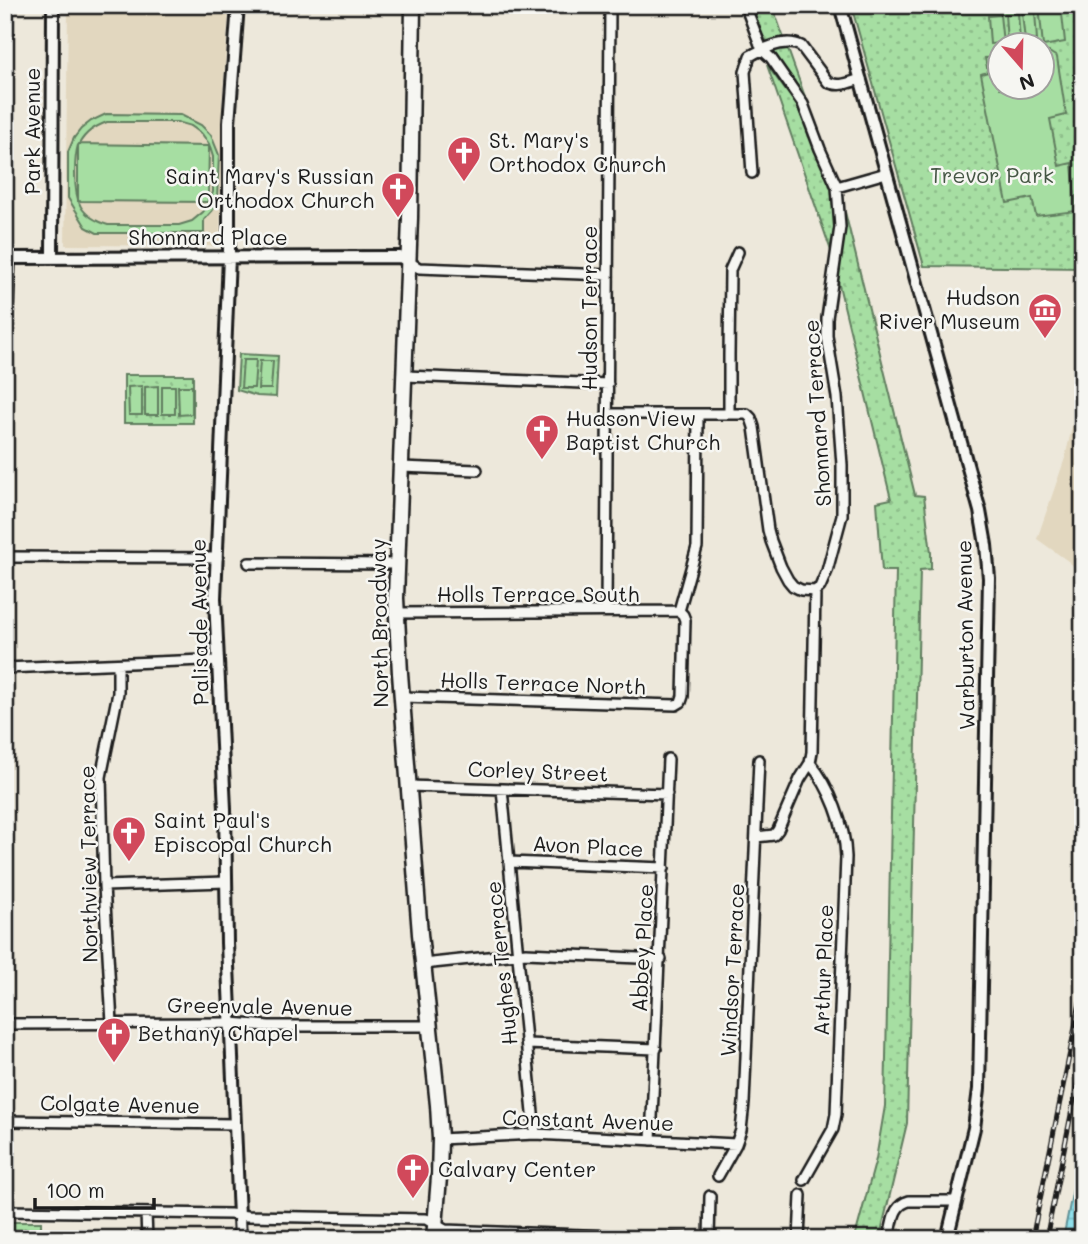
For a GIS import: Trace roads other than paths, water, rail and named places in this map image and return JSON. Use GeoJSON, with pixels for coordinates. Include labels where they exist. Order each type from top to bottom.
{"type":"FeatureCollection","features":[{"type":"Feature","properties":{"kind":"main road","name":"North Broadway"},"geometry":{"type":"LineString","coordinates":[[413,5],[405,376],[396,613],[423,964],[438,1105],[440,1139],[435,1232]]}},
{"type":"Feature","properties":{"kind":"street","name":"Park Avenue"},"geometry":{"type":"LineString","coordinates":[[52,258],[53,5]]}},
{"type":"Feature","properties":{"kind":"street","name":"Palisade Avenue"},"geometry":{"type":"LineString","coordinates":[[238,5],[229,123],[229,257],[215,598],[240,1239]]}},
{"type":"Feature","properties":{"kind":"street","name":"Hudson Terrace"},"geometry":{"type":"LineString","coordinates":[[606,611],[610,5]]}},
{"type":"Feature","properties":{"kind":"street"},"geometry":{"type":"LineString","coordinates":[[745,5],[762,50],[771,58],[803,104],[838,187],[886,173]]}},
{"type":"Feature","properties":{"kind":"street","name":"Warburton Avenue"},"geometry":{"type":"LineString","coordinates":[[840,5],[980,511],[989,578],[979,1089],[974,1128],[947,1239]]}},
{"type":"Feature","properties":{"kind":"street"},"geometry":{"type":"LineString","coordinates":[[752,173],[745,72],[750,56],[762,50],[795,43],[801,46],[833,85],[861,79]]}},
{"type":"Feature","properties":{"kind":"street","name":"Shonnard Terrace"},"geometry":{"type":"LineString","coordinates":[[815,591],[820,587],[827,571],[842,515],[842,465],[837,397],[827,336],[827,318],[841,227],[838,187]]}},
{"type":"Feature","properties":{"kind":"street"},"geometry":{"type":"LineString","coordinates":[[729,414],[730,270],[738,252]]}},
{"type":"Feature","properties":{"kind":"street","name":"Shonnard Place"},"geometry":{"type":"LineString","coordinates":[[7,258],[400,257],[408,262]]}},
{"type":"Feature","properties":{"kind":"street"},"geometry":{"type":"LineString","coordinates":[[5,351],[7,258]]}},
{"type":"Feature","properties":{"kind":"street"},"geometry":{"type":"LineString","coordinates":[[408,262],[419,268],[608,275]]}},
{"type":"Feature","properties":{"kind":"street"},"geometry":{"type":"LineString","coordinates":[[405,376],[608,384]]}},
{"type":"Feature","properties":{"kind":"street"},"geometry":{"type":"LineString","coordinates":[[607,414],[747,414],[754,427],[768,530],[785,574],[793,586],[801,590],[815,591],[813,739],[810,763],[800,779],[778,830],[774,835],[756,837]]}},
{"type":"Feature","properties":{"kind":"street"},"geometry":{"type":"LineString","coordinates":[[679,611],[697,547],[698,414]]}},
{"type":"Feature","properties":{"kind":"street"},"geometry":{"type":"LineString","coordinates":[[401,467],[477,470]]}},
{"type":"Feature","properties":{"kind":"street"},"geometry":{"type":"LineString","coordinates":[[5,557],[217,558]]}},
{"type":"Feature","properties":{"kind":"street"},"geometry":{"type":"LineString","coordinates":[[249,564],[397,564]]}},
{"type":"Feature","properties":{"kind":"street","name":"Holls Terrace South"},"geometry":{"type":"LineString","coordinates":[[396,613],[679,611]]}},
{"type":"Feature","properties":{"kind":"street","name":"Holls Terrace North"},"geometry":{"type":"LineString","coordinates":[[402,697],[676,705],[681,702],[683,696],[685,620],[679,611]]}},
{"type":"Feature","properties":{"kind":"street"},"geometry":{"type":"LineString","coordinates":[[5,668],[204,660],[217,662]]}},
{"type":"Feature","properties":{"kind":"street","name":"Northview Terrace"},"geometry":{"type":"LineString","coordinates":[[112,1023],[101,777],[118,693],[118,664]]}},
{"type":"Feature","properties":{"kind":"street","name":"Abbey Place"},"geometry":{"type":"LineString","coordinates":[[651,1140],[668,759]]}},
{"type":"Feature","properties":{"kind":"street","name":"Windsor Terrace"},"geometry":{"type":"LineString","coordinates":[[718,1176],[741,1130],[744,1103],[759,760]]}},
{"type":"Feature","properties":{"kind":"street","name":"Arthur Place"},"geometry":{"type":"LineString","coordinates":[[804,1180],[833,1129],[836,1114],[846,857],[841,822],[820,774],[810,763]]}},
{"type":"Feature","properties":{"kind":"street","name":"Corley Street"},"geometry":{"type":"LineString","coordinates":[[408,786],[667,794]]}},
{"type":"Feature","properties":{"kind":"street","name":"Hughes Terrace"},"geometry":{"type":"LineString","coordinates":[[502,789],[535,1134]]}},
{"type":"Feature","properties":{"kind":"street","name":"Avon Place"},"geometry":{"type":"LineString","coordinates":[[509,862],[664,868]]}},
{"type":"Feature","properties":{"kind":"street"},"geometry":{"type":"LineString","coordinates":[[104,886],[226,883]]}},
{"type":"Feature","properties":{"kind":"street"},"geometry":{"type":"LineString","coordinates":[[423,964],[518,954],[660,959]]}},
{"type":"Feature","properties":{"kind":"street","name":"Greenvale Avenue"},"geometry":{"type":"LineString","coordinates":[[5,1024],[430,1026]]}},
{"type":"Feature","properties":{"kind":"street"},"geometry":{"type":"LineString","coordinates":[[527,1044],[656,1049]]}},
{"type":"Feature","properties":{"kind":"street","name":"Colgate Avenue"},"geometry":{"type":"LineString","coordinates":[[5,1121],[235,1124]]}},
{"type":"Feature","properties":{"kind":"street","name":"Constant Avenue"},"geometry":{"type":"LineString","coordinates":[[440,1139],[535,1134],[736,1144]]}},
{"type":"Feature","properties":{"kind":"street"},"geometry":{"type":"LineString","coordinates":[[799,1239],[801,1195]]}},
{"type":"Feature","properties":{"kind":"street"},"geometry":{"type":"LineString","coordinates":[[709,1239],[710,1196]]}},
{"type":"Feature","properties":{"kind":"street"},"geometry":{"type":"LineString","coordinates":[[888,1239],[895,1211],[903,1202],[956,1201]]}},
{"type":"Feature","properties":{"kind":"street"},"geometry":{"type":"LineString","coordinates":[[5,1211],[426,1219],[435,1232],[445,1230],[694,1239]]}},
{"type":"Feature","properties":{"kind":"street"},"geometry":{"type":"LineString","coordinates":[[146,1213],[147,1239]]}},
{"type":"Feature","properties":{"kind":"water"},"geometry":{"type":"Polygon","coordinates":[[[1083,1139],[1083,1239],[1063,1239],[1083,1139]]]}},
{"type":"Feature","properties":{"kind":"railway"},"geometry":{"type":"LineString","coordinates":[[1032,1239],[1083,988]]}},
{"type":"Feature","properties":{"kind":"railway"},"geometry":{"type":"LineString","coordinates":[[1046,1239],[1083,1055]]}},
{"type":"Feature","properties":{"kind":"place","name":"St. Mary's Orthodox Church"},"geometry":{"type":"Point","coordinates":[464,183]}},
{"type":"Feature","properties":{"kind":"place","name":"Saint Mary's Russian Orthodox Church"},"geometry":{"type":"Point","coordinates":[398,219]}},
{"type":"Feature","properties":{"kind":"place","name":"Hudson River Museum"},"geometry":{"type":"Point","coordinates":[1045,340]}},
{"type":"Feature","properties":{"kind":"place","name":"Hudson View Baptist Church"},"geometry":{"type":"Point","coordinates":[542,461]}},
{"type":"Feature","properties":{"kind":"place","name":"Saint Paul's Episcopal Church"},"geometry":{"type":"Point","coordinates":[129,863]}},
{"type":"Feature","properties":{"kind":"place","name":"Bethany Chapel"},"geometry":{"type":"Point","coordinates":[114,1064]}},
{"type":"Feature","properties":{"kind":"place","name":"Calvary Center"},"geometry":{"type":"Point","coordinates":[413,1200]}},
{"type":"Feature","properties":{"kind":"park label","name":"Trevor Park"},"geometry":{"type":"Point","coordinates":[992,176]}}]}
